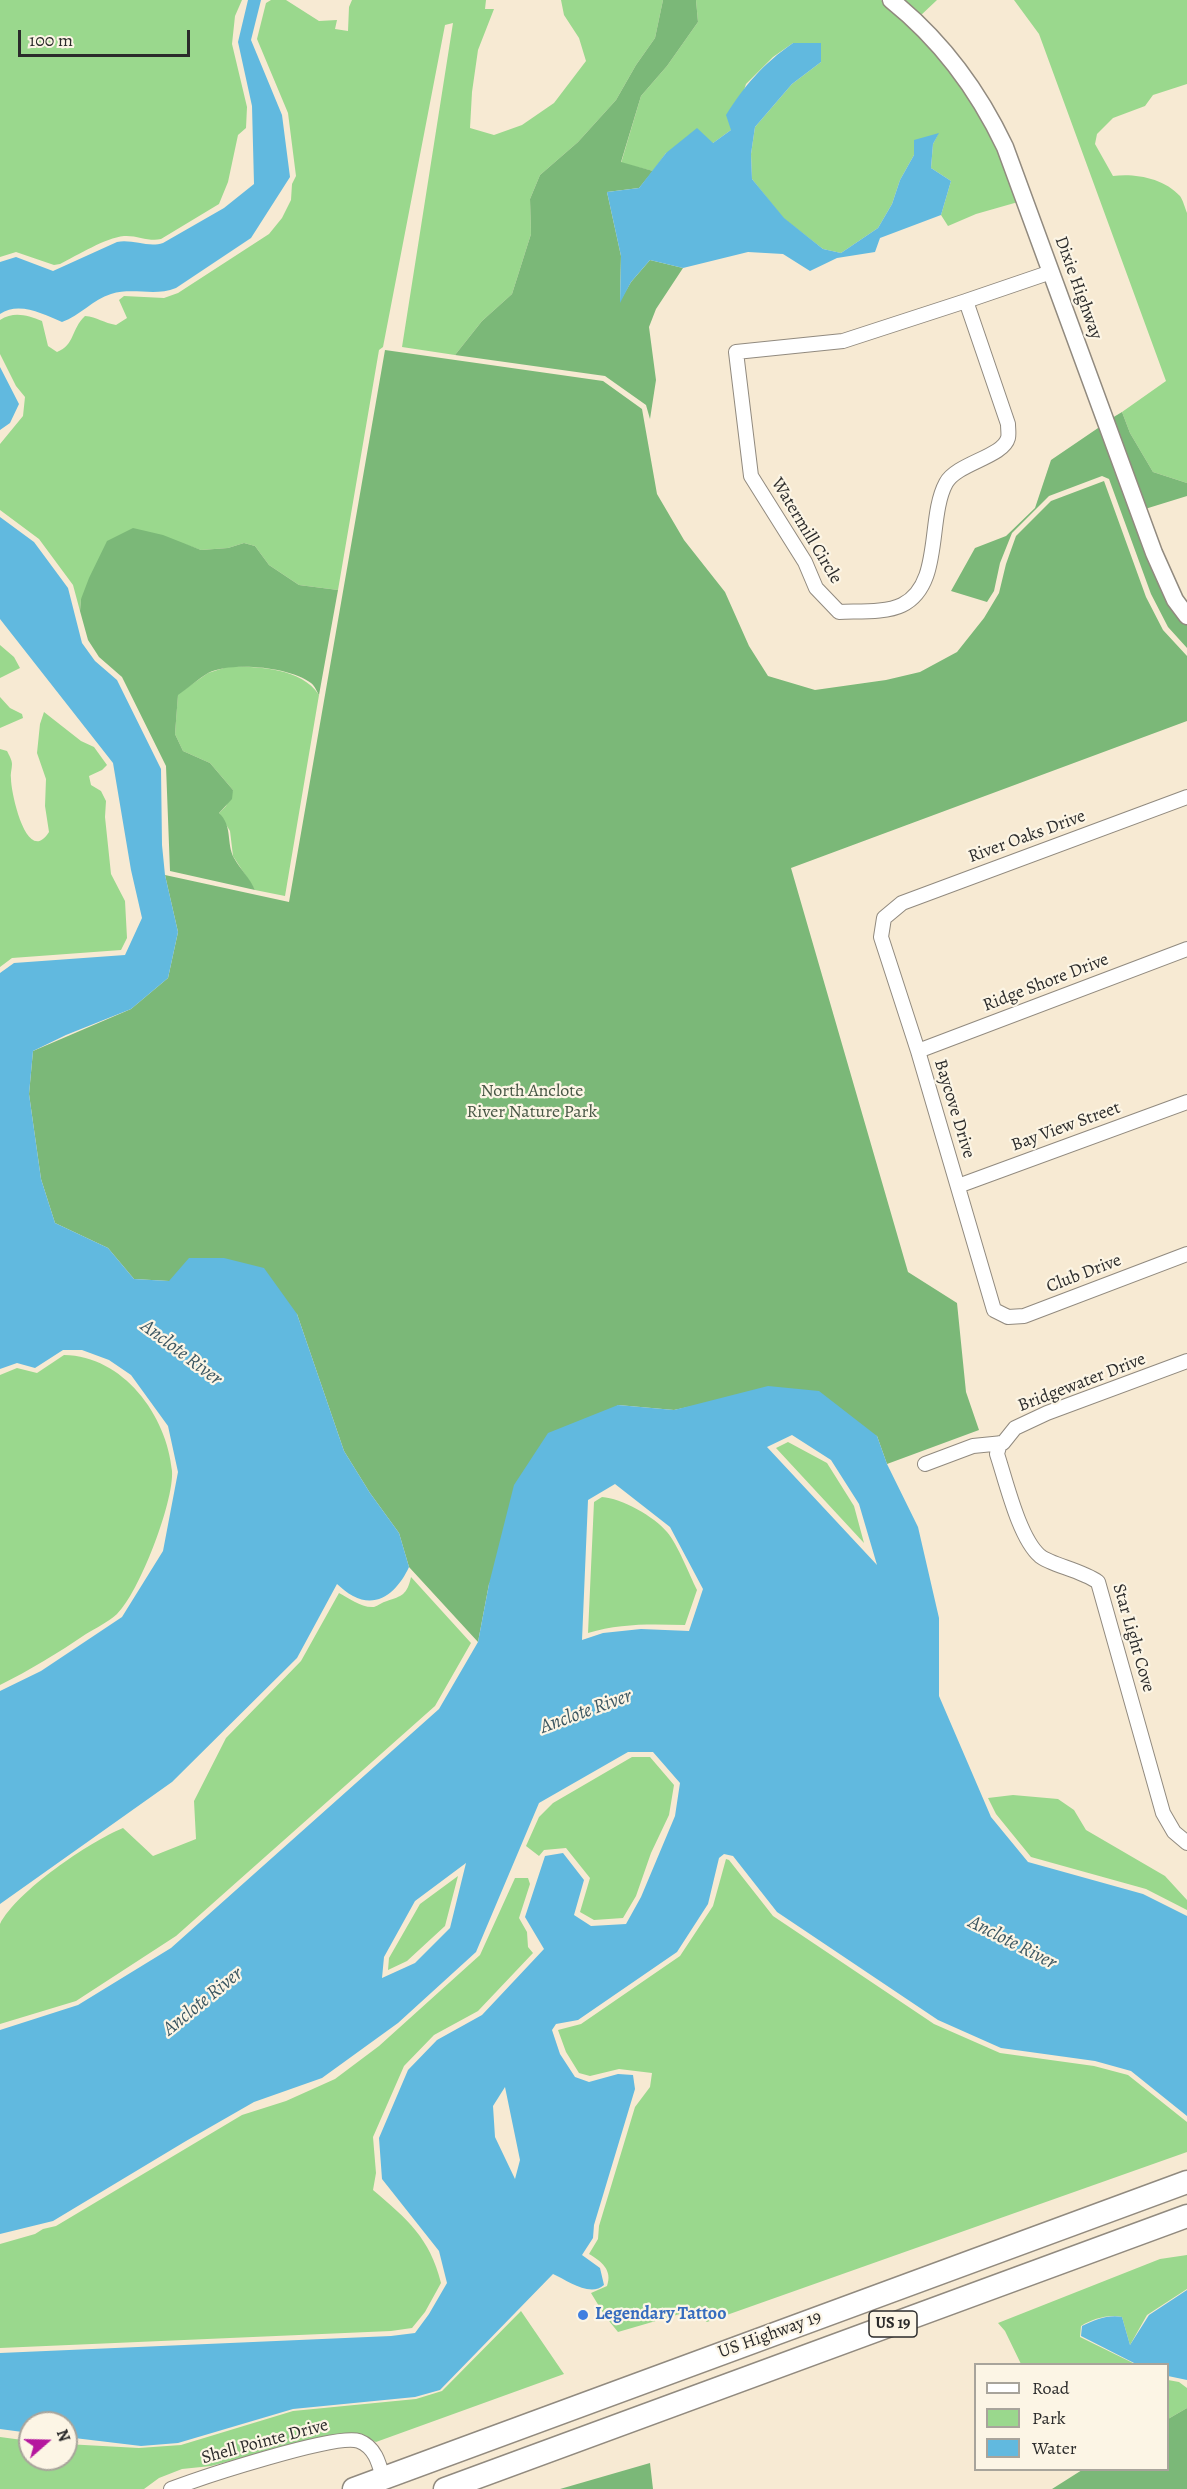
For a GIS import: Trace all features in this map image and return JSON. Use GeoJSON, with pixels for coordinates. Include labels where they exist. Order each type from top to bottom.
{"type":"FeatureCollection","features":[{"type":"Feature","properties":{"kind":"highway","name":"US Highway 19"},"geometry":{"type":"LineString","coordinates":[[354,2489],[1187,2182]]}},
{"type":"Feature","properties":{"kind":"highway","name":"US Highway 19"},"geometry":{"type":"LineString","coordinates":[[445,2489],[1187,2216]]}},
{"type":"Feature","properties":{"kind":"highway"},"geometry":{"type":"LineString","coordinates":[[600,2432],[624,2407],[633,2386]]}},
{"type":"Feature","properties":{"kind":"street","name":"Dixie Highway"},"geometry":{"type":"LineString","coordinates":[[891,0],[932,39],[968,79],[990,114],[1005,147],[1154,553],[1176,600],[1187,616]]}},
{"type":"Feature","properties":{"kind":"street","name":"Watermill Circle"},"geometry":{"type":"LineString","coordinates":[[966,301],[1008,424],[1008,439],[1001,449],[964,467],[947,482],[934,526],[930,568],[919,590],[902,605],[872,611],[838,612],[816,588],[805,562],[751,476],[736,352],[843,341],[1051,272]]}},
{"type":"Feature","properties":{"kind":"street","name":"River Oaks Drive"},"geometry":{"type":"LineString","coordinates":[[884,918],[902,903],[1187,797]]}},
{"type":"Feature","properties":{"kind":"street","name":"Baycove Drive"},"geometry":{"type":"LineString","coordinates":[[884,918],[881,937],[918,1051],[983,1279],[994,1310]]}},
{"type":"Feature","properties":{"kind":"street","name":"Ridge Shore Drive"},"geometry":{"type":"LineString","coordinates":[[918,1051],[1187,949]]}},
{"type":"Feature","properties":{"kind":"street","name":"Bay View Street"},"geometry":{"type":"LineString","coordinates":[[958,1186],[1187,1102]]}},
{"type":"Feature","properties":{"kind":"street","name":"Club Drive"},"geometry":{"type":"LineString","coordinates":[[994,1310],[1008,1317],[1024,1316],[1187,1254]]}},
{"type":"Feature","properties":{"kind":"street","name":"Bridgewater Drive"},"geometry":{"type":"LineString","coordinates":[[1000,1443],[1016,1428],[1047,1413],[1187,1361]]}},
{"type":"Feature","properties":{"kind":"street"},"geometry":{"type":"LineString","coordinates":[[925,1464],[973,1446],[1000,1443]]}},
{"type":"Feature","properties":{"kind":"street","name":"Star Light Cove"},"geometry":{"type":"LineString","coordinates":[[1000,1443],[997,1454],[1025,1538],[1041,1557],[1085,1573],[1098,1582],[1163,1813],[1174,1832],[1187,1843]]}},
{"type":"Feature","properties":{"kind":"street","name":"Shell Pointe Drive"},"geometry":{"type":"LineString","coordinates":[[171,2489],[207,2475],[349,2439],[366,2445],[373,2452],[383,2478]]}},
{"type":"Feature","properties":{"kind":"green space"},"geometry":{"type":"Polygon","coordinates":[[[0,0],[242,0],[235,16],[232,44],[247,107],[246,128],[238,135],[228,182],[219,204],[161,239],[117,237],[100,243],[60,264],[54,265],[16,252],[0,257],[0,0]]]}},
{"type":"Feature","properties":{"kind":"green space"},"geometry":{"type":"Polygon","coordinates":[[[271,0],[286,0],[319,21],[337,20],[335,29],[348,31],[349,7],[352,0],[486,0],[485,9],[494,9],[478,50],[470,128],[494,135],[522,125],[554,103],[586,61],[579,38],[564,15],[561,0],[663,0],[655,38],[616,100],[578,142],[540,175],[530,199],[531,234],[512,294],[482,321],[455,355],[402,347],[453,23],[445,25],[383,347],[379,350],[338,590],[299,585],[269,565],[255,546],[244,543],[228,548],[201,550],[184,544],[81,599],[80,611],[73,585],[39,539],[0,510],[0,444],[23,416],[25,397],[16,386],[0,354],[0,320],[21,315],[42,321],[48,346],[57,352],[67,345],[85,316],[116,325],[127,318],[119,300],[124,296],[164,298],[178,293],[269,234],[282,218],[291,200],[292,184],[296,176],[288,113],[257,39],[266,3],[271,0]]]}},
{"type":"Feature","properties":{"kind":"green space"},"geometry":{"type":"Polygon","coordinates":[[[663,0],[696,0],[698,22],[667,66],[641,96],[621,162],[653,171],[639,188],[607,192],[621,256],[620,301],[631,282],[650,260],[683,268],[656,309],[649,327],[656,380],[650,419],[646,405],[605,376],[455,355],[482,321],[512,294],[531,234],[530,199],[540,175],[578,142],[616,100],[655,38],[663,0]]]}},
{"type":"Feature","properties":{"kind":"green space"},"geometry":{"type":"Polygon","coordinates":[[[696,0],[881,0],[917,32],[949,68],[977,108],[999,150],[1018,202],[976,214],[948,226],[941,215],[951,181],[931,168],[933,144],[938,134],[914,155],[900,180],[892,204],[878,228],[841,253],[823,249],[783,218],[752,179],[751,154],[755,127],[792,84],[821,62],[793,43],[773,57],[746,84],[731,130],[713,143],[666,153],[653,171],[621,163],[641,96],[667,66],[698,22],[696,0]]]}},
{"type":"Feature","properties":{"kind":"green space"},"geometry":{"type":"Polygon","coordinates":[[[901,0],[937,0],[919,17],[901,0]]]}},
{"type":"Feature","properties":{"kind":"green space"},"geometry":{"type":"Polygon","coordinates":[[[1014,0],[1187,0],[1187,84],[1153,95],[1145,106],[1113,118],[1097,134],[1095,144],[1113,176],[1139,176],[1166,185],[1180,196],[1187,213],[1187,483],[1153,472],[1130,433],[1122,412],[1166,381],[1039,34],[1014,0]]]}},
{"type":"Feature","properties":{"kind":"green space","name":"North Anclote River Nature Park"},"geometry":{"type":"Polygon","coordinates":[[[385,350],[603,381],[642,409],[657,494],[684,540],[725,592],[749,646],[768,676],[815,690],[886,680],[920,672],[957,652],[984,618],[999,593],[1016,536],[1051,501],[1104,481],[1146,597],[1163,630],[1187,656],[1187,721],[791,868],[908,1272],[957,1303],[966,1392],[979,1430],[887,1464],[877,1436],[707,1403],[674,1410],[618,1405],[489,1584],[478,1642],[409,1567],[399,1533],[370,1493],[344,1451],[297,1314],[169,1281],[134,1279],[108,1248],[55,1223],[41,1179],[29,1094],[33,1051],[131,1009],[168,978],[178,932],[165,875],[289,902],[385,350]]]}},
{"type":"Feature","properties":{"kind":"green space"},"geometry":{"type":"Polygon","coordinates":[[[1122,412],[1130,433],[1153,472],[1187,483],[1187,496],[1145,509],[1112,418],[1122,412]]]}},
{"type":"Feature","properties":{"kind":"green space"},"geometry":{"type":"Polygon","coordinates":[[[1101,426],[1179,617],[1187,625],[1187,648],[1168,627],[1151,594],[1109,479],[1102,476],[1049,496],[1012,533],[1000,563],[994,591],[987,602],[951,591],[975,548],[1006,536],[1035,508],[1051,460],[1101,426]]]}},
{"type":"Feature","properties":{"kind":"green space"},"geometry":{"type":"Polygon","coordinates":[[[133,528],[163,535],[201,550],[228,548],[244,543],[255,546],[269,565],[299,585],[338,590],[319,695],[312,684],[290,673],[261,667],[231,667],[208,673],[178,695],[175,734],[183,751],[210,763],[233,790],[232,799],[219,813],[228,829],[234,858],[255,890],[170,871],[166,766],[122,677],[99,657],[88,640],[80,611],[81,599],[89,578],[107,541],[133,528]]]}},
{"type":"Feature","properties":{"kind":"green space"},"geometry":{"type":"Polygon","coordinates":[[[0,645],[14,657],[20,668],[0,678],[0,645]]]}},
{"type":"Feature","properties":{"kind":"green space"},"geometry":{"type":"Polygon","coordinates":[[[230,666],[266,668],[291,674],[302,679],[319,695],[285,896],[255,890],[233,856],[230,831],[219,813],[226,806],[233,790],[210,763],[183,751],[175,734],[178,694],[208,673],[230,666]]]}},
{"type":"Feature","properties":{"kind":"green space"},"geometry":{"type":"Polygon","coordinates":[[[0,697],[10,708],[22,714],[23,718],[0,728],[0,697]]]}},
{"type":"Feature","properties":{"kind":"green space"},"geometry":{"type":"Polygon","coordinates":[[[44,712],[81,741],[94,747],[107,765],[89,776],[91,785],[101,791],[106,801],[105,817],[111,874],[125,901],[127,938],[121,950],[12,958],[0,967],[0,749],[7,751],[12,761],[12,787],[22,824],[27,834],[34,840],[41,840],[49,832],[45,806],[46,779],[37,753],[40,724],[44,712]]]}},
{"type":"Feature","properties":{"kind":"green space"},"geometry":{"type":"Polygon","coordinates":[[[64,1355],[85,1358],[105,1366],[123,1377],[138,1392],[161,1429],[172,1471],[171,1485],[161,1524],[145,1568],[126,1603],[117,1614],[44,1661],[0,1685],[0,1375],[17,1368],[37,1373],[64,1355]]]}},
{"type":"Feature","properties":{"kind":"green space"},"geometry":{"type":"Polygon","coordinates":[[[788,1442],[827,1463],[854,1506],[864,1543],[776,1448],[788,1442]]]}},
{"type":"Feature","properties":{"kind":"green space"},"geometry":{"type":"Polygon","coordinates":[[[602,1497],[637,1509],[662,1526],[671,1538],[697,1590],[685,1625],[648,1624],[588,1633],[594,1502],[602,1497]]]}},
{"type":"Feature","properties":{"kind":"green space"},"geometry":{"type":"Polygon","coordinates":[[[411,1577],[471,1643],[435,1706],[176,1936],[76,2001],[0,2024],[0,1924],[9,1911],[55,1869],[92,1844],[123,1828],[153,1856],[196,1839],[194,1801],[226,1738],[301,1661],[339,1593],[360,1604],[374,1607],[403,1594],[408,1588],[411,1577]]]}},
{"type":"Feature","properties":{"kind":"green space"},"geometry":{"type":"Polygon","coordinates":[[[632,1757],[650,1757],[674,1785],[669,1815],[651,1853],[636,1896],[623,1918],[594,1920],[580,1912],[590,1878],[566,1848],[544,1850],[539,1856],[526,1846],[539,1817],[553,1803],[632,1757]]]}},
{"type":"Feature","properties":{"kind":"green space"},"geometry":{"type":"Polygon","coordinates":[[[1013,1795],[1058,1799],[1074,1810],[1086,1830],[1165,1876],[1187,1900],[1187,1910],[1146,1889],[1031,1857],[996,1814],[988,1798],[1013,1795]]]}},
{"type":"Feature","properties":{"kind":"green space"},"geometry":{"type":"Polygon","coordinates":[[[726,1859],[773,1916],[934,2024],[1000,2053],[1094,2066],[1128,2075],[1187,2122],[1187,2152],[707,2322],[690,2311],[618,2332],[591,2293],[607,2286],[608,2275],[602,2263],[589,2254],[598,2239],[599,2226],[635,2107],[650,2087],[652,2073],[619,2069],[590,2076],[579,2073],[566,2052],[558,2030],[581,2024],[680,1956],[713,1906],[726,1859]]]}},
{"type":"Feature","properties":{"kind":"green space"},"geometry":{"type":"Polygon","coordinates":[[[458,1876],[445,1926],[407,1961],[388,1970],[389,1958],[420,1904],[458,1876]]]}},
{"type":"Feature","properties":{"kind":"green space"},"geometry":{"type":"Polygon","coordinates":[[[515,1878],[528,1878],[530,1884],[519,1918],[527,1932],[528,1947],[533,1953],[478,2011],[434,2035],[404,2066],[373,2137],[376,2173],[373,2190],[416,2230],[431,2254],[441,2283],[425,2312],[412,2328],[391,2331],[0,2348],[0,2244],[56,2226],[242,2115],[286,2101],[335,2079],[379,2046],[480,1955],[515,1878]]]}},
{"type":"Feature","properties":{"kind":"green space"},"geometry":{"type":"Polygon","coordinates":[[[1187,2255],[1187,2289],[1147,2315],[1130,2345],[1122,2317],[1101,2318],[1081,2326],[1080,2337],[1133,2363],[1021,2363],[1005,2331],[998,2323],[1160,2259],[1187,2255]]]}},
{"type":"Feature","properties":{"kind":"green space"},"geometry":{"type":"Polygon","coordinates":[[[521,2311],[564,2374],[376,2442],[358,2433],[326,2436],[211,2466],[182,2469],[159,2478],[144,2489],[0,2489],[0,2437],[18,2439],[18,2471],[78,2471],[78,2445],[139,2448],[181,2445],[293,2411],[416,2399],[442,2391],[521,2311]]]}},
{"type":"Feature","properties":{"kind":"green space"},"geometry":{"type":"Polygon","coordinates":[[[1169,2380],[1179,2382],[1187,2388],[1187,2408],[1169,2418],[1169,2380]]]}},
{"type":"Feature","properties":{"kind":"green space"},"geometry":{"type":"Polygon","coordinates":[[[1187,2408],[1187,2489],[1052,2489],[1080,2471],[1169,2471],[1169,2418],[1187,2408]]]}},
{"type":"Feature","properties":{"kind":"green space"},"geometry":{"type":"Polygon","coordinates":[[[650,2463],[653,2489],[560,2489],[650,2463]]]}},
{"type":"Feature","properties":{"kind":"water"},"geometry":{"type":"Polygon","coordinates":[[[248,0],[261,0],[251,40],[282,115],[290,177],[251,238],[168,291],[128,291],[104,296],[62,322],[31,310],[7,310],[0,314],[0,262],[16,257],[53,271],[117,242],[152,245],[163,243],[224,208],[254,184],[252,106],[238,42],[248,0]]]}},
{"type":"Feature","properties":{"kind":"water"},"geometry":{"type":"Polygon","coordinates":[[[793,43],[821,43],[821,62],[792,84],[755,127],[751,154],[752,179],[784,218],[823,249],[841,253],[878,228],[892,204],[900,180],[914,155],[914,140],[939,133],[933,144],[931,168],[951,181],[941,215],[880,238],[875,252],[837,258],[810,271],[783,254],[748,252],[683,268],[650,260],[631,282],[620,303],[621,256],[607,192],[639,188],[666,153],[697,128],[713,143],[731,130],[726,115],[740,94],[764,67],[793,43]]]}},
{"type":"Feature","properties":{"kind":"water"},"geometry":{"type":"Polygon","coordinates":[[[0,367],[19,404],[10,423],[0,430],[0,367]]]}},
{"type":"Feature","properties":{"kind":"water","name":"Anclote River"},"geometry":{"type":"Polygon","coordinates":[[[0,517],[34,542],[68,588],[82,643],[95,661],[117,680],[161,769],[162,845],[165,875],[178,932],[168,978],[131,1009],[33,1051],[29,1094],[41,1179],[55,1223],[108,1248],[134,1279],[169,1281],[189,1258],[224,1258],[264,1268],[297,1314],[344,1451],[370,1493],[399,1533],[409,1567],[394,1590],[380,1599],[362,1600],[337,1584],[297,1658],[172,1782],[0,1904],[0,1691],[41,1671],[122,1617],[163,1551],[178,1472],[168,1426],[131,1375],[109,1360],[82,1350],[63,1350],[35,1368],[17,1363],[0,1369],[0,973],[14,963],[125,955],[142,918],[131,870],[113,763],[0,619],[0,517]]]}},
{"type":"Feature","properties":{"kind":"water","name":"Anclote River"},"geometry":{"type":"Polygon","coordinates":[[[768,1386],[819,1391],[877,1436],[887,1464],[918,1527],[939,1618],[939,1696],[991,1817],[1028,1862],[1143,1894],[1187,1916],[1187,2116],[1131,2071],[1095,2061],[1001,2048],[938,2020],[777,1912],[733,1856],[724,1854],[719,1858],[708,1904],[677,1952],[578,2020],[556,2024],[552,2030],[560,2054],[575,2077],[589,2082],[618,2074],[633,2075],[635,2089],[594,2225],[593,2238],[582,2255],[600,2268],[604,2285],[598,2289],[585,2289],[553,2274],[440,2390],[415,2397],[293,2409],[178,2443],[141,2446],[78,2438],[78,2411],[18,2411],[18,2431],[0,2429],[0,2353],[391,2336],[415,2333],[429,2314],[447,2283],[439,2251],[382,2179],[379,2138],[408,2070],[437,2040],[482,2015],[544,1949],[525,1917],[545,1856],[563,1853],[584,1880],[574,1915],[591,1926],[626,1924],[641,1897],[675,1816],[680,1783],[653,1752],[628,1752],[539,1803],[476,1952],[398,2023],[322,2078],[254,2102],[53,2221],[0,2234],[0,2030],[78,2005],[171,1948],[439,1709],[478,1642],[489,1584],[514,1485],[548,1433],[618,1405],[674,1410],[768,1386]],[[792,1435],[767,1447],[877,1565],[859,1504],[831,1460],[792,1435]],[[615,1484],[588,1500],[582,1640],[603,1633],[641,1629],[689,1631],[703,1589],[670,1527],[615,1484]],[[466,1863],[415,1901],[384,1957],[382,1978],[415,1963],[450,1928],[466,1863]],[[505,2087],[493,2106],[495,2137],[515,2179],[520,2160],[505,2087]]]}},
{"type":"Feature","properties":{"kind":"water"},"geometry":{"type":"Polygon","coordinates":[[[1187,2290],[1187,2380],[1169,2376],[1169,2363],[1134,2363],[1081,2336],[1082,2326],[1117,2316],[1122,2317],[1130,2345],[1149,2315],[1187,2290]]]}},
{"type":"Feature","properties":{"kind":"place","name":"Legendary Tattoo"},"geometry":{"type":"Point","coordinates":[583,2315]}}]}
